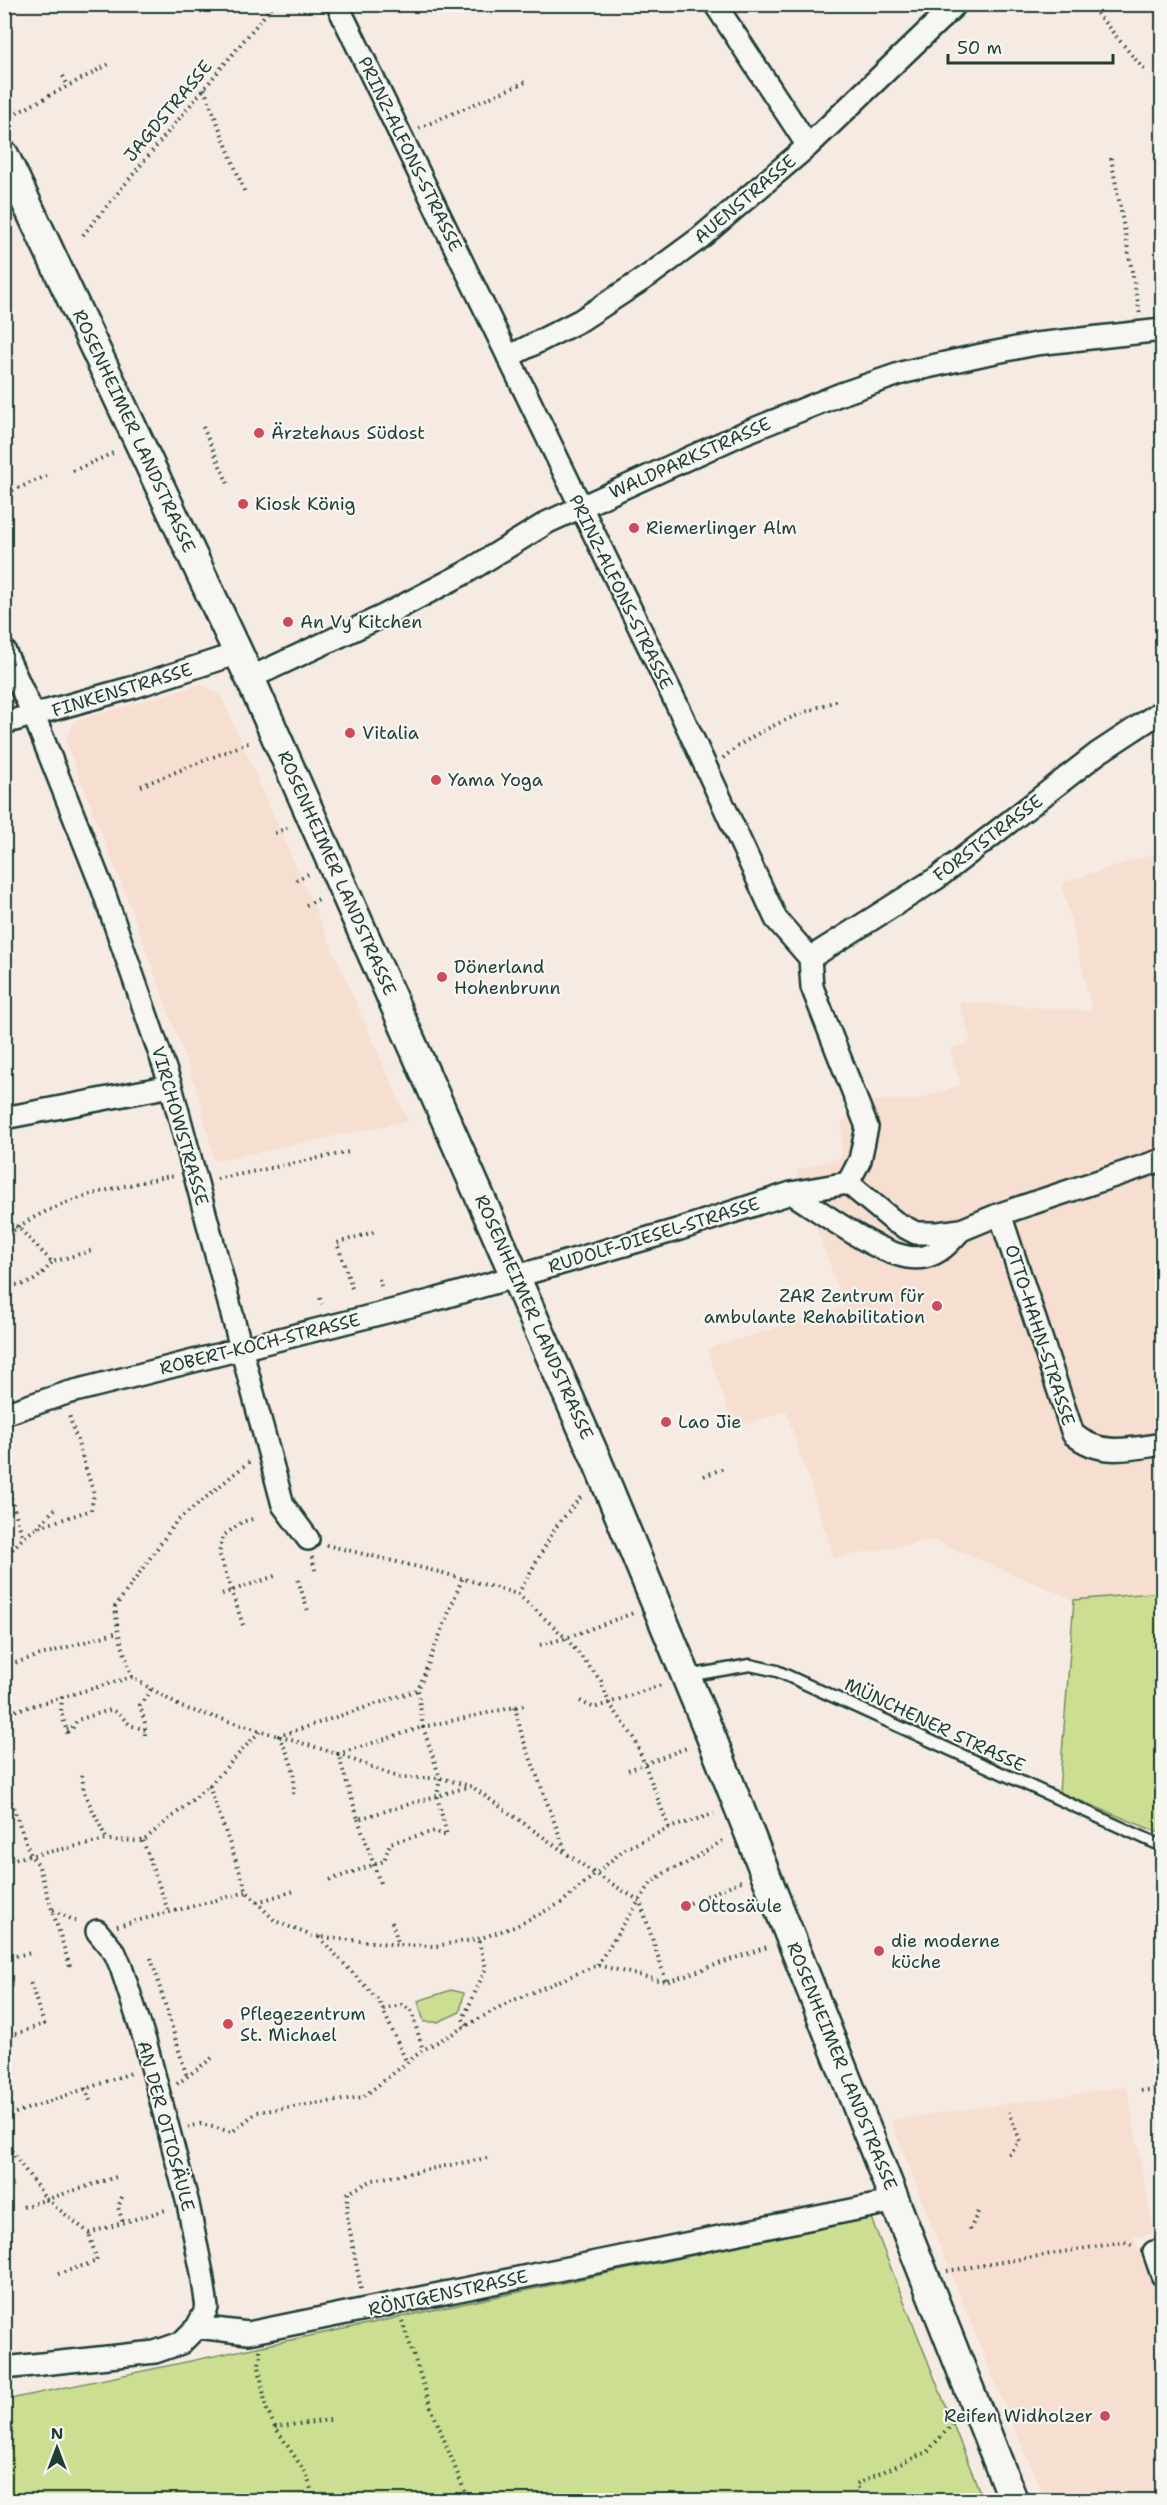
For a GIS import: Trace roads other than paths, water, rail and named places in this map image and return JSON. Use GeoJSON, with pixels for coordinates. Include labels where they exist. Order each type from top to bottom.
{"type":"FeatureCollection","features":[{"type":"Feature","properties":{"kind":"main road","name":"ROSENHEIMER LANDSTRASSE"},"geometry":{"type":"LineString","coordinates":[[4,155],[244,666],[597,1461],[687,1677],[1013,2500]]}},
{"type":"Feature","properties":{"kind":"street","name":"PRINZ-ALFONS-STRASSE"},"geometry":{"type":"LineString","coordinates":[[337,4],[776,919],[810,958]]}},
{"type":"Feature","properties":{"kind":"street"},"geometry":{"type":"LineString","coordinates":[[715,4],[808,146]]}},
{"type":"Feature","properties":{"kind":"street","name":"AUENSTRASSE"},"geometry":{"type":"LineString","coordinates":[[508,357],[581,320],[651,274],[700,238],[808,146],[956,4]]}},
{"type":"Feature","properties":{"kind":"street","name":"WALDPARKSTRASSE"},"geometry":{"type":"LineString","coordinates":[[244,666],[394,611],[465,573],[548,522],[579,507],[744,433],[876,381],[936,364],[1036,344],[1153,331]]}},
{"type":"Feature","properties":{"kind":"street","name":"VIRCHOWSTRASSE"},"geometry":{"type":"LineString","coordinates":[[4,650],[34,716],[103,890],[171,1086],[283,1505],[308,1539]]}},
{"type":"Feature","properties":{"kind":"street","name":"FINKENSTRASSE"},"geometry":{"type":"LineString","coordinates":[[4,723],[244,666]]}},
{"type":"Feature","properties":{"kind":"street","name":"FORSTSTRASSE"},"geometry":{"type":"LineString","coordinates":[[810,958],[937,878],[1098,753],[1162,711]]}},
{"type":"Feature","properties":{"kind":"street"},"geometry":{"type":"LineString","coordinates":[[810,958],[812,987],[867,1127],[860,1160],[848,1183],[895,1222],[916,1233],[961,1230],[1000,1214],[1162,1160]]}},
{"type":"Feature","properties":{"kind":"street"},"geometry":{"type":"LineString","coordinates":[[4,1118],[171,1086]]}},
{"type":"Feature","properties":{"kind":"street","name":"RUDOLF-DIESEL-STRASSE"},"geometry":{"type":"LineString","coordinates":[[516,1277],[791,1193],[848,1183]]}},
{"type":"Feature","properties":{"kind":"street"},"geometry":{"type":"LineString","coordinates":[[791,1193],[880,1250],[905,1258],[923,1258],[937,1252],[961,1230]]}},
{"type":"Feature","properties":{"kind":"street","name":"OTTO-HAHN-STRASSE"},"geometry":{"type":"LineString","coordinates":[[1000,1214],[1073,1434],[1085,1444],[1101,1449],[1129,1450],[1162,1444]]}},
{"type":"Feature","properties":{"kind":"street","name":"ROBERT-KOCH-STRASSE"},"geometry":{"type":"LineString","coordinates":[[4,1414],[67,1393],[242,1350],[516,1277]]}},
{"type":"Feature","properties":{"kind":"street","name":"AN DER OTTOSÄULE"},"geometry":{"type":"LineString","coordinates":[[97,1931],[115,1953],[121,1966],[152,2066],[188,2204],[207,2308],[197,2327]]}},
{"type":"Feature","properties":{"kind":"street","name":"RÖNTGENSTRASSE"},"geometry":{"type":"LineString","coordinates":[[197,2327],[249,2333],[896,2201]]}},
{"type":"Feature","properties":{"kind":"street"},"geometry":{"type":"LineString","coordinates":[[1158,2251],[1162,2275]]}},
{"type":"Feature","properties":{"kind":"street"},"geometry":{"type":"LineString","coordinates":[[4,2368],[155,2352],[181,2343],[197,2327]]}},
{"type":"Feature","properties":{"kind":"lane","name":"MÜNCHENER STRASSE"},"geometry":{"type":"LineString","coordinates":[[687,1677],[750,1665],[777,1671],[1162,1846]]}},
{"type":"Feature","properties":{"kind":"place","name":"Ärztehaus Südost"},"geometry":{"type":"Point","coordinates":[259,433]}},
{"type":"Feature","properties":{"kind":"place","name":"Kiosk König"},"geometry":{"type":"Point","coordinates":[243,504]}},
{"type":"Feature","properties":{"kind":"place","name":"Riemerlinger Alm"},"geometry":{"type":"Point","coordinates":[634,528]}},
{"type":"Feature","properties":{"kind":"place","name":"An Vy Kitchen"},"geometry":{"type":"Point","coordinates":[288,622]}},
{"type":"Feature","properties":{"kind":"place","name":"Vitalia"},"geometry":{"type":"Point","coordinates":[350,733]}},
{"type":"Feature","properties":{"kind":"place","name":"Yama Yoga"},"geometry":{"type":"Point","coordinates":[436,780]}},
{"type":"Feature","properties":{"kind":"place","name":"Dönerland Hohenbrunn"},"geometry":{"type":"Point","coordinates":[442,977]}},
{"type":"Feature","properties":{"kind":"place","name":"ZAR Zentrum für ambulante Rehabilitation"},"geometry":{"type":"Point","coordinates":[937,1306]}},
{"type":"Feature","properties":{"kind":"place","name":"Lao Jie"},"geometry":{"type":"Point","coordinates":[666,1422]}},
{"type":"Feature","properties":{"kind":"place","name":"Ottosäule"},"geometry":{"type":"Point","coordinates":[686,1906]}},
{"type":"Feature","properties":{"kind":"place","name":"die moderne küche"},"geometry":{"type":"Point","coordinates":[879,1951]}},
{"type":"Feature","properties":{"kind":"place","name":"Pflegezentrum St. Michael"},"geometry":{"type":"Point","coordinates":[228,2024]}},
{"type":"Feature","properties":{"kind":"place","name":"Reifen Widholzer"},"geometry":{"type":"Point","coordinates":[1105,2416]}}]}
